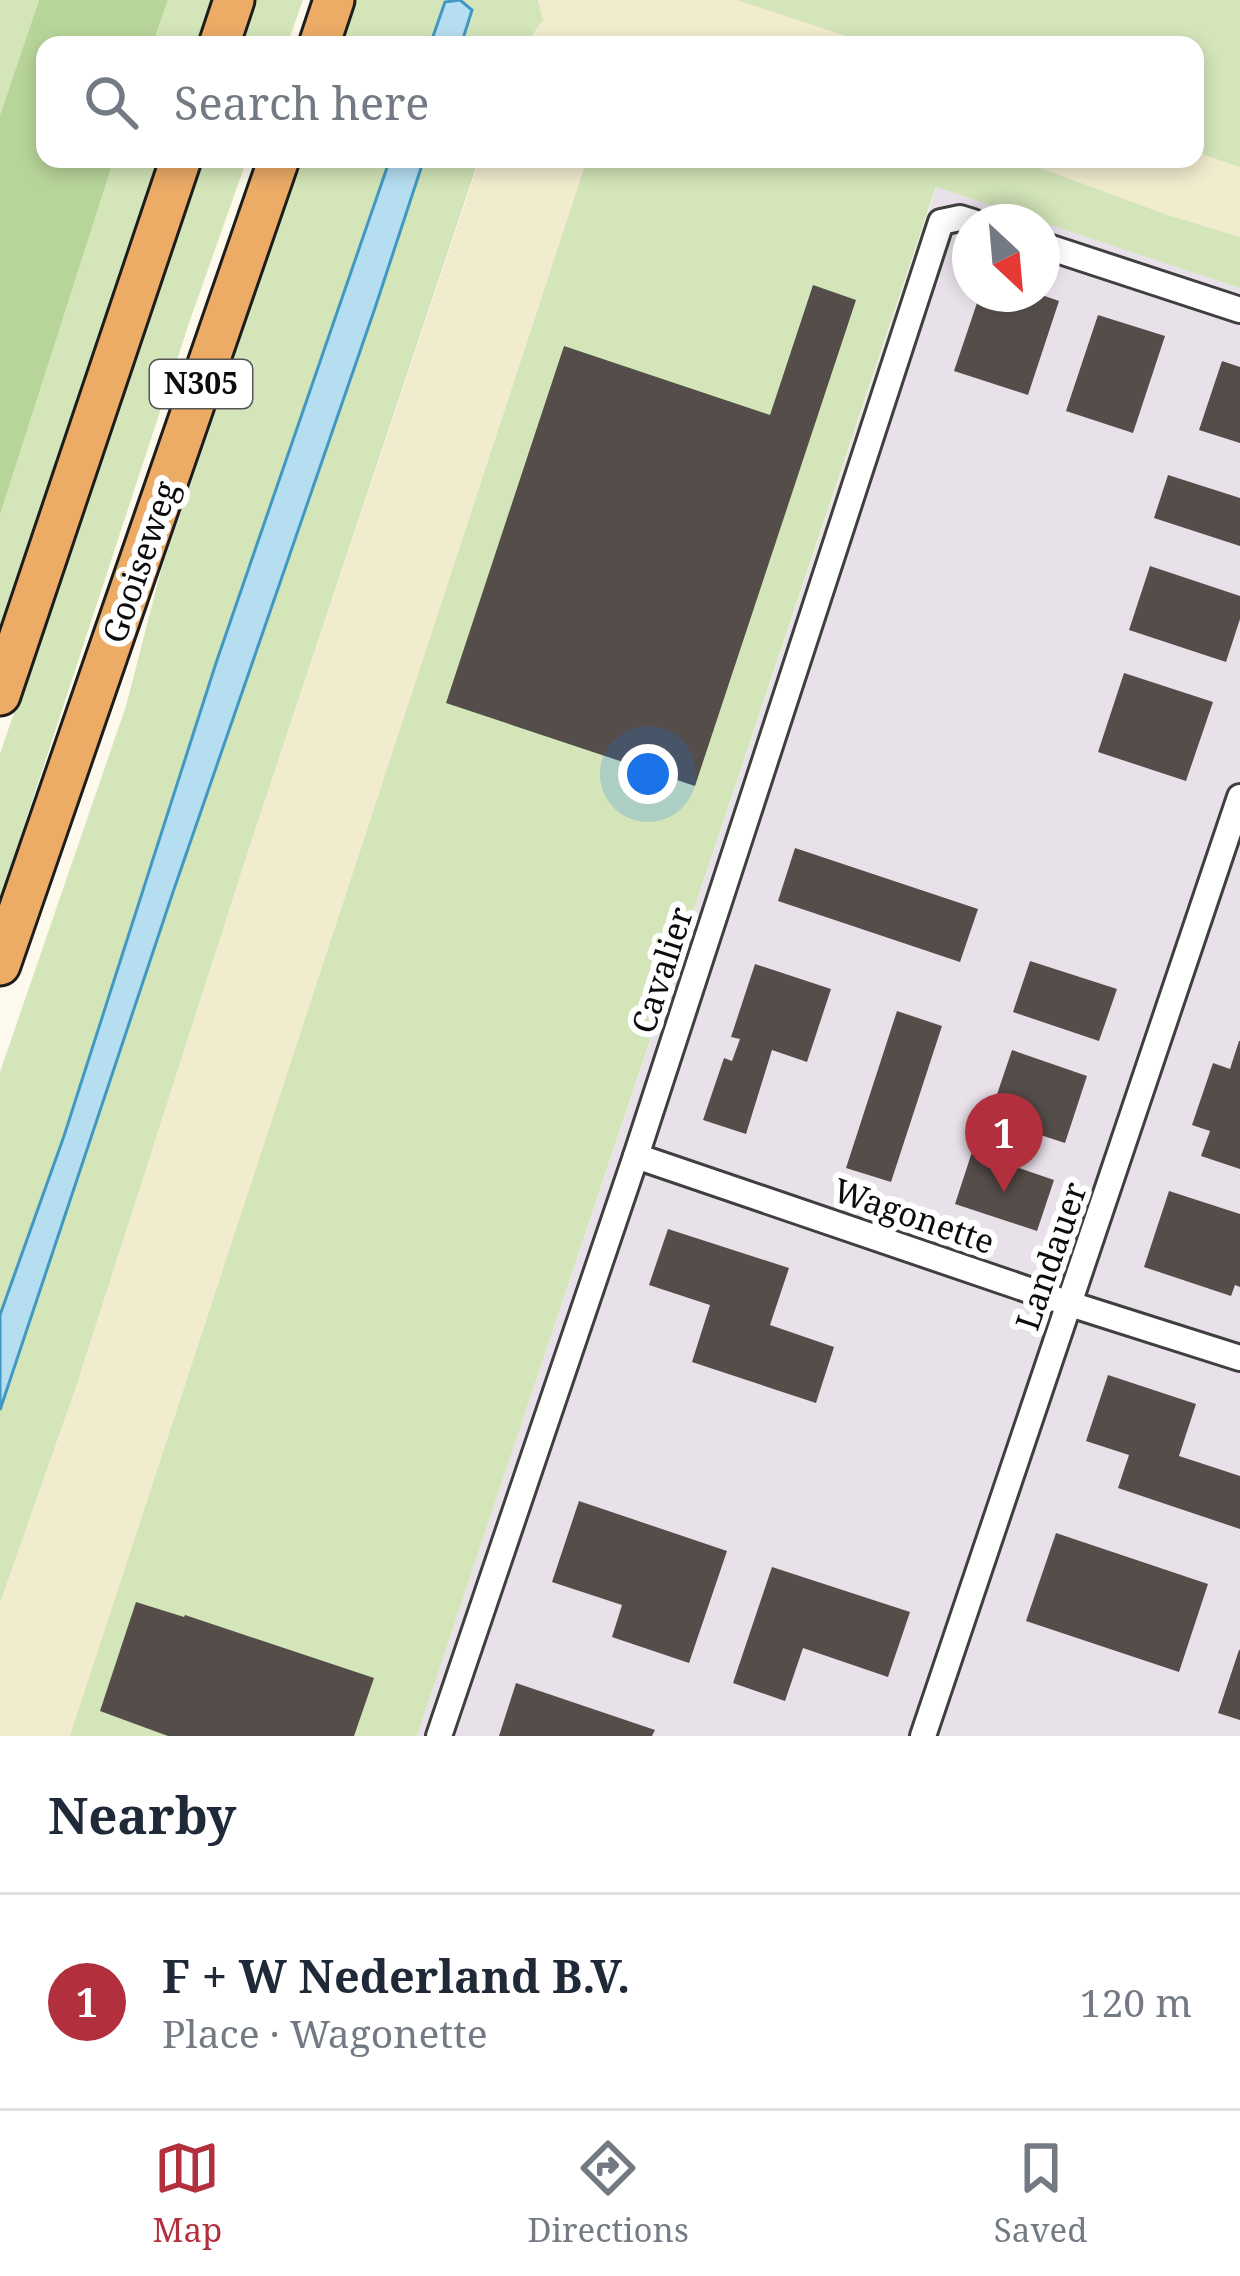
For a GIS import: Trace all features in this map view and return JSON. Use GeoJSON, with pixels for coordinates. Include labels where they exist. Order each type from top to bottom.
{"type":"FeatureCollection","features":[{"type":"Feature","properties":{"kind":"highway"},"geometry":{"type":"LineString","coordinates":[[222,36],[235,0]]}},
{"type":"Feature","properties":{"kind":"highway"},"geometry":{"type":"LineString","coordinates":[[322,36],[334,0]]}},
{"type":"Feature","properties":{"kind":"highway","name":"N305"},"geometry":{"type":"LineString","coordinates":[[0,695],[178,168]]}},
{"type":"Feature","properties":{"kind":"highway","name":"Gooiseweg"},"geometry":{"type":"LineString","coordinates":[[0,965],[276,168]]}},
{"type":"Feature","properties":{"kind":"street","name":"Cavalier"},"geometry":{"type":"LineString","coordinates":[[439,1736],[637,1156],[941,222],[952,220]]}},
{"type":"Feature","properties":{"kind":"street"},"geometry":{"type":"LineString","coordinates":[[1060,251],[1240,310]]}},
{"type":"Feature","properties":{"kind":"street","name":"Landauer"},"geometry":{"type":"LineString","coordinates":[[923,1736],[1240,797]]}},
{"type":"Feature","properties":{"kind":"street","name":"Wagonette"},"geometry":{"type":"LineString","coordinates":[[637,1156],[1240,1358]]}},
{"type":"Feature","properties":{"kind":"shaded area"},"geometry":{"type":"Polygon","coordinates":[[[538,0],[1240,0],[1240,237],[1040,168],[1204,168],[1204,36],[531,36],[543,20],[538,0]]]}},
{"type":"Feature","properties":{"kind":"shaded area"},"geometry":{"type":"Polygon","coordinates":[[[477,168],[584,168],[71,1736],[0,1736],[0,1603],[76,1387],[252,839],[477,168]]]}},
{"type":"Feature","properties":{"kind":"shaded area"},"geometry":{"type":"Polygon","coordinates":[[[937,186],[990,204],[952,204],[952,312],[1060,312],[1060,227],[1240,288],[1240,1736],[417,1736],[937,186]]]}},
{"type":"Feature","properties":{"kind":"green space"},"geometry":{"type":"Polygon","coordinates":[[[0,0],[39,0],[0,115],[0,0]]]}},
{"type":"Feature","properties":{"kind":"green space"},"geometry":{"type":"Polygon","coordinates":[[[39,0],[168,0],[155,36],[36,36],[36,168],[111,168],[0,515],[0,115],[39,0]]]}},
{"type":"Feature","properties":{"kind":"green space"},"geometry":{"type":"Polygon","coordinates":[[[168,0],[214,0],[202,36],[155,36],[168,0]]]}},
{"type":"Feature","properties":{"kind":"green space"},"geometry":{"type":"Polygon","coordinates":[[[256,0],[303,0],[290,36],[244,36],[256,0]]]}},
{"type":"Feature","properties":{"kind":"green space"},"geometry":{"type":"Polygon","coordinates":[[[356,0],[451,0],[445,2],[433,36],[344,36],[356,0]]]}},
{"type":"Feature","properties":{"kind":"green space"},"geometry":{"type":"Polygon","coordinates":[[[460,0],[538,0],[543,20],[531,36],[464,36],[472,10],[460,0]]]}},
{"type":"Feature","properties":{"kind":"green space"},"geometry":{"type":"Polygon","coordinates":[[[737,0],[1240,0],[1240,167],[1204,155],[1204,36],[846,36],[737,0]]]}},
{"type":"Feature","properties":{"kind":"green space"},"geometry":{"type":"Polygon","coordinates":[[[111,168],[158,168],[0,645],[0,515],[111,168]]]}},
{"type":"Feature","properties":{"kind":"green space"},"geometry":{"type":"Polygon","coordinates":[[[200,168],[244,168],[0,899],[0,754],[200,168]]]}},
{"type":"Feature","properties":{"kind":"green space"},"geometry":{"type":"Polygon","coordinates":[[[299,168],[387,168],[216,663],[64,1136],[0,1315],[0,1072],[126,706],[161,570],[299,168]]]}},
{"type":"Feature","properties":{"kind":"green space"},"geometry":{"type":"Polygon","coordinates":[[[421,168],[476,168],[252,839],[76,1387],[0,1603],[0,1410],[421,168]]]}},
{"type":"Feature","properties":{"kind":"green space"},"geometry":{"type":"Polygon","coordinates":[[[584,168],[1040,168],[1240,237],[1240,288],[1060,228],[1060,204],[987,204],[936,187],[417,1736],[70,1736],[584,168]]]}},
{"type":"Feature","properties":{"kind":"water"},"geometry":{"type":"Polygon","coordinates":[[[460,0],[472,10],[464,36],[433,36],[445,2],[460,0]]]}},
{"type":"Feature","properties":{"kind":"water"},"geometry":{"type":"Polygon","coordinates":[[[387,168],[421,168],[0,1410],[0,1315],[64,1136],[216,663],[387,168]]]}},
{"type":"Feature","properties":{"kind":"building"},"geometry":{"type":"Polygon","coordinates":[[[813,285],[856,300],[695,786],[446,703],[564,346],[770,415],[813,285]]]}},
{"type":"Feature","properties":{"kind":"building"},"geometry":{"type":"Polygon","coordinates":[[[974,312],[1055,312],[1028,395],[954,371],[974,312]]]}},
{"type":"Feature","properties":{"kind":"building"},"geometry":{"type":"Polygon","coordinates":[[[1098,315],[1165,336],[1133,433],[1066,411],[1098,315]]]}},
{"type":"Feature","properties":{"kind":"building"},"geometry":{"type":"Polygon","coordinates":[[[1222,361],[1240,367],[1240,443],[1199,430],[1222,361]]]}},
{"type":"Feature","properties":{"kind":"building"},"geometry":{"type":"Polygon","coordinates":[[[1168,475],[1240,498],[1240,546],[1154,518],[1168,475]]]}},
{"type":"Feature","properties":{"kind":"building"},"geometry":{"type":"Polygon","coordinates":[[[1150,566],[1240,596],[1240,619],[1226,662],[1129,630],[1150,566]]]}},
{"type":"Feature","properties":{"kind":"building"},"geometry":{"type":"Polygon","coordinates":[[[1124,673],[1213,702],[1186,781],[1098,752],[1124,673]]]}},
{"type":"Feature","properties":{"kind":"building"},"geometry":{"type":"Polygon","coordinates":[[[795,848],[978,909],[960,962],[778,901],[795,848]]]}},
{"type":"Feature","properties":{"kind":"building"},"geometry":{"type":"Polygon","coordinates":[[[1030,961],[1117,989],[1099,1041],[1013,1012],[1030,961]]]}},
{"type":"Feature","properties":{"kind":"building"},"geometry":{"type":"Polygon","coordinates":[[[755,964],[831,989],[807,1062],[772,1050],[746,1134],[703,1120],[724,1058],[732,1061],[740,1039],[731,1037],[755,964]]]}},
{"type":"Feature","properties":{"kind":"building"},"geometry":{"type":"Polygon","coordinates":[[[897,1011],[942,1026],[891,1182],[846,1168],[897,1011]]]}},
{"type":"Feature","properties":{"kind":"building"},"geometry":{"type":"Polygon","coordinates":[[[1239,1041],[1240,1169],[1201,1156],[1210,1131],[1192,1125],[1213,1063],[1230,1069],[1239,1041]]]}},
{"type":"Feature","properties":{"kind":"building"},"geometry":{"type":"Polygon","coordinates":[[[1012,1050],[1087,1076],[1065,1143],[989,1118],[1012,1050]]]}},
{"type":"Feature","properties":{"kind":"building"},"geometry":{"type":"Polygon","coordinates":[[[972,1152],[1054,1180],[1037,1231],[955,1204],[972,1152]]]}},
{"type":"Feature","properties":{"kind":"building"},"geometry":{"type":"Polygon","coordinates":[[[1169,1191],[1240,1214],[1240,1287],[1235,1285],[1231,1296],[1144,1267],[1169,1191]]]}},
{"type":"Feature","properties":{"kind":"building"},"geometry":{"type":"Polygon","coordinates":[[[668,1229],[789,1268],[770,1325],[834,1347],[816,1403],[692,1362],[710,1305],[649,1285],[668,1229]]]}},
{"type":"Feature","properties":{"kind":"building"},"geometry":{"type":"Polygon","coordinates":[[[1108,1375],[1196,1404],[1179,1456],[1240,1476],[1240,1529],[1118,1488],[1129,1455],[1086,1441],[1108,1375]]]}},
{"type":"Feature","properties":{"kind":"building"},"geometry":{"type":"Polygon","coordinates":[[[579,1501],[727,1551],[689,1663],[612,1637],[622,1605],[552,1582],[579,1501]]]}},
{"type":"Feature","properties":{"kind":"building"},"geometry":{"type":"Polygon","coordinates":[[[1056,1533],[1208,1584],[1179,1672],[1026,1621],[1056,1533]]]}},
{"type":"Feature","properties":{"kind":"building"},"geometry":{"type":"Polygon","coordinates":[[[772,1567],[910,1612],[888,1677],[803,1648],[785,1701],[733,1683],[772,1567]]]}},
{"type":"Feature","properties":{"kind":"building"},"geometry":{"type":"Polygon","coordinates":[[[136,1602],[374,1678],[354,1736],[168,1736],[100,1711],[136,1602]]]}},
{"type":"Feature","properties":{"kind":"building"},"geometry":{"type":"Polygon","coordinates":[[[1240,1650],[1240,1720],[1218,1713],[1240,1650]]]}},
{"type":"Feature","properties":{"kind":"building"},"geometry":{"type":"Polygon","coordinates":[[[516,1683],[655,1730],[652,1736],[499,1736],[516,1683]]]}},
{"type":"Feature","properties":{"kind":"place","name":"F + W Nederland B.V."},"geometry":{"type":"Point","coordinates":[1004,1192]}}]}
